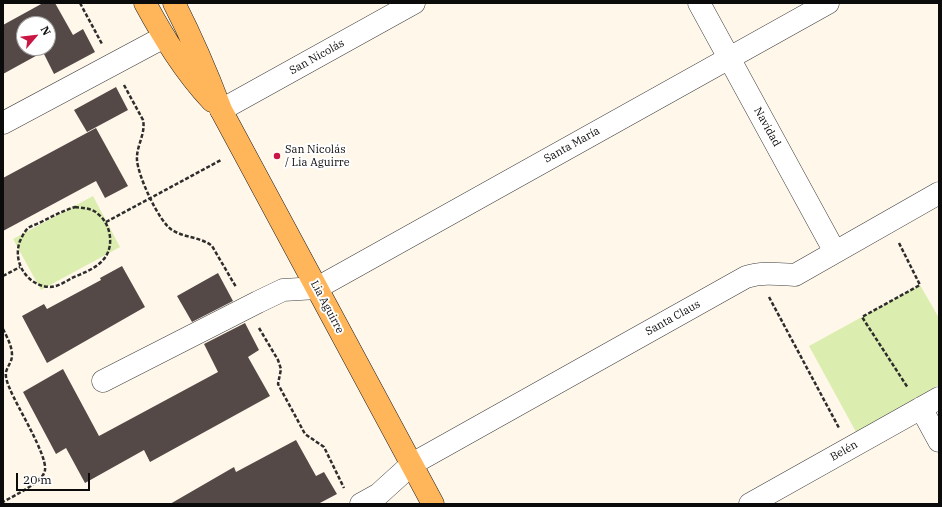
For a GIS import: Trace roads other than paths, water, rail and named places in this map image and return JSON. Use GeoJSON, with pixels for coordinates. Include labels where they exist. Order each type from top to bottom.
{"type":"FeatureCollection","features":[{"type":"Feature","properties":{"kind":"main road","name":"Lia Aguirre"},"geometry":{"type":"LineString","coordinates":[[145,3],[164,37],[185,69],[221,110]]}},
{"type":"Feature","properties":{"kind":"main road","name":"Lia Aguirre"},"geometry":{"type":"LineString","coordinates":[[174,3],[189,32],[221,110],[433,504]]}},
{"type":"Feature","properties":{"kind":"street","name":"San Nicolás"},"geometry":{"type":"LineString","coordinates":[[221,110],[414,3]]}},
{"type":"Feature","properties":{"kind":"street","name":"Navidad"},"geometry":{"type":"LineString","coordinates":[[699,3],[835,252]]}},
{"type":"Feature","properties":{"kind":"street","name":"Santa María"},"geometry":{"type":"LineString","coordinates":[[316,288],[828,3]]}},
{"type":"Feature","properties":{"kind":"street"},"geometry":{"type":"LineString","coordinates":[[3,123],[164,37]]}},
{"type":"Feature","properties":{"kind":"street","name":"Santa Claus"},"geometry":{"type":"LineString","coordinates":[[354,497],[380,494],[412,464],[746,277],[767,273],[795,275],[939,193]]}},
{"type":"Feature","properties":{"kind":"street"},"geometry":{"type":"LineString","coordinates":[[103,381],[283,290],[316,288]]}},
{"type":"Feature","properties":{"kind":"street"},"geometry":{"type":"LineString","coordinates":[[930,404],[939,442]]}},
{"type":"Feature","properties":{"kind":"street","name":"Belén"},"geometry":{"type":"LineString","coordinates":[[750,504],[930,404]]}},
{"type":"Feature","properties":{"kind":"place","name":"San Nicolás / Lia Aguirre"},"geometry":{"type":"Point","coordinates":[277,156]}}]}
